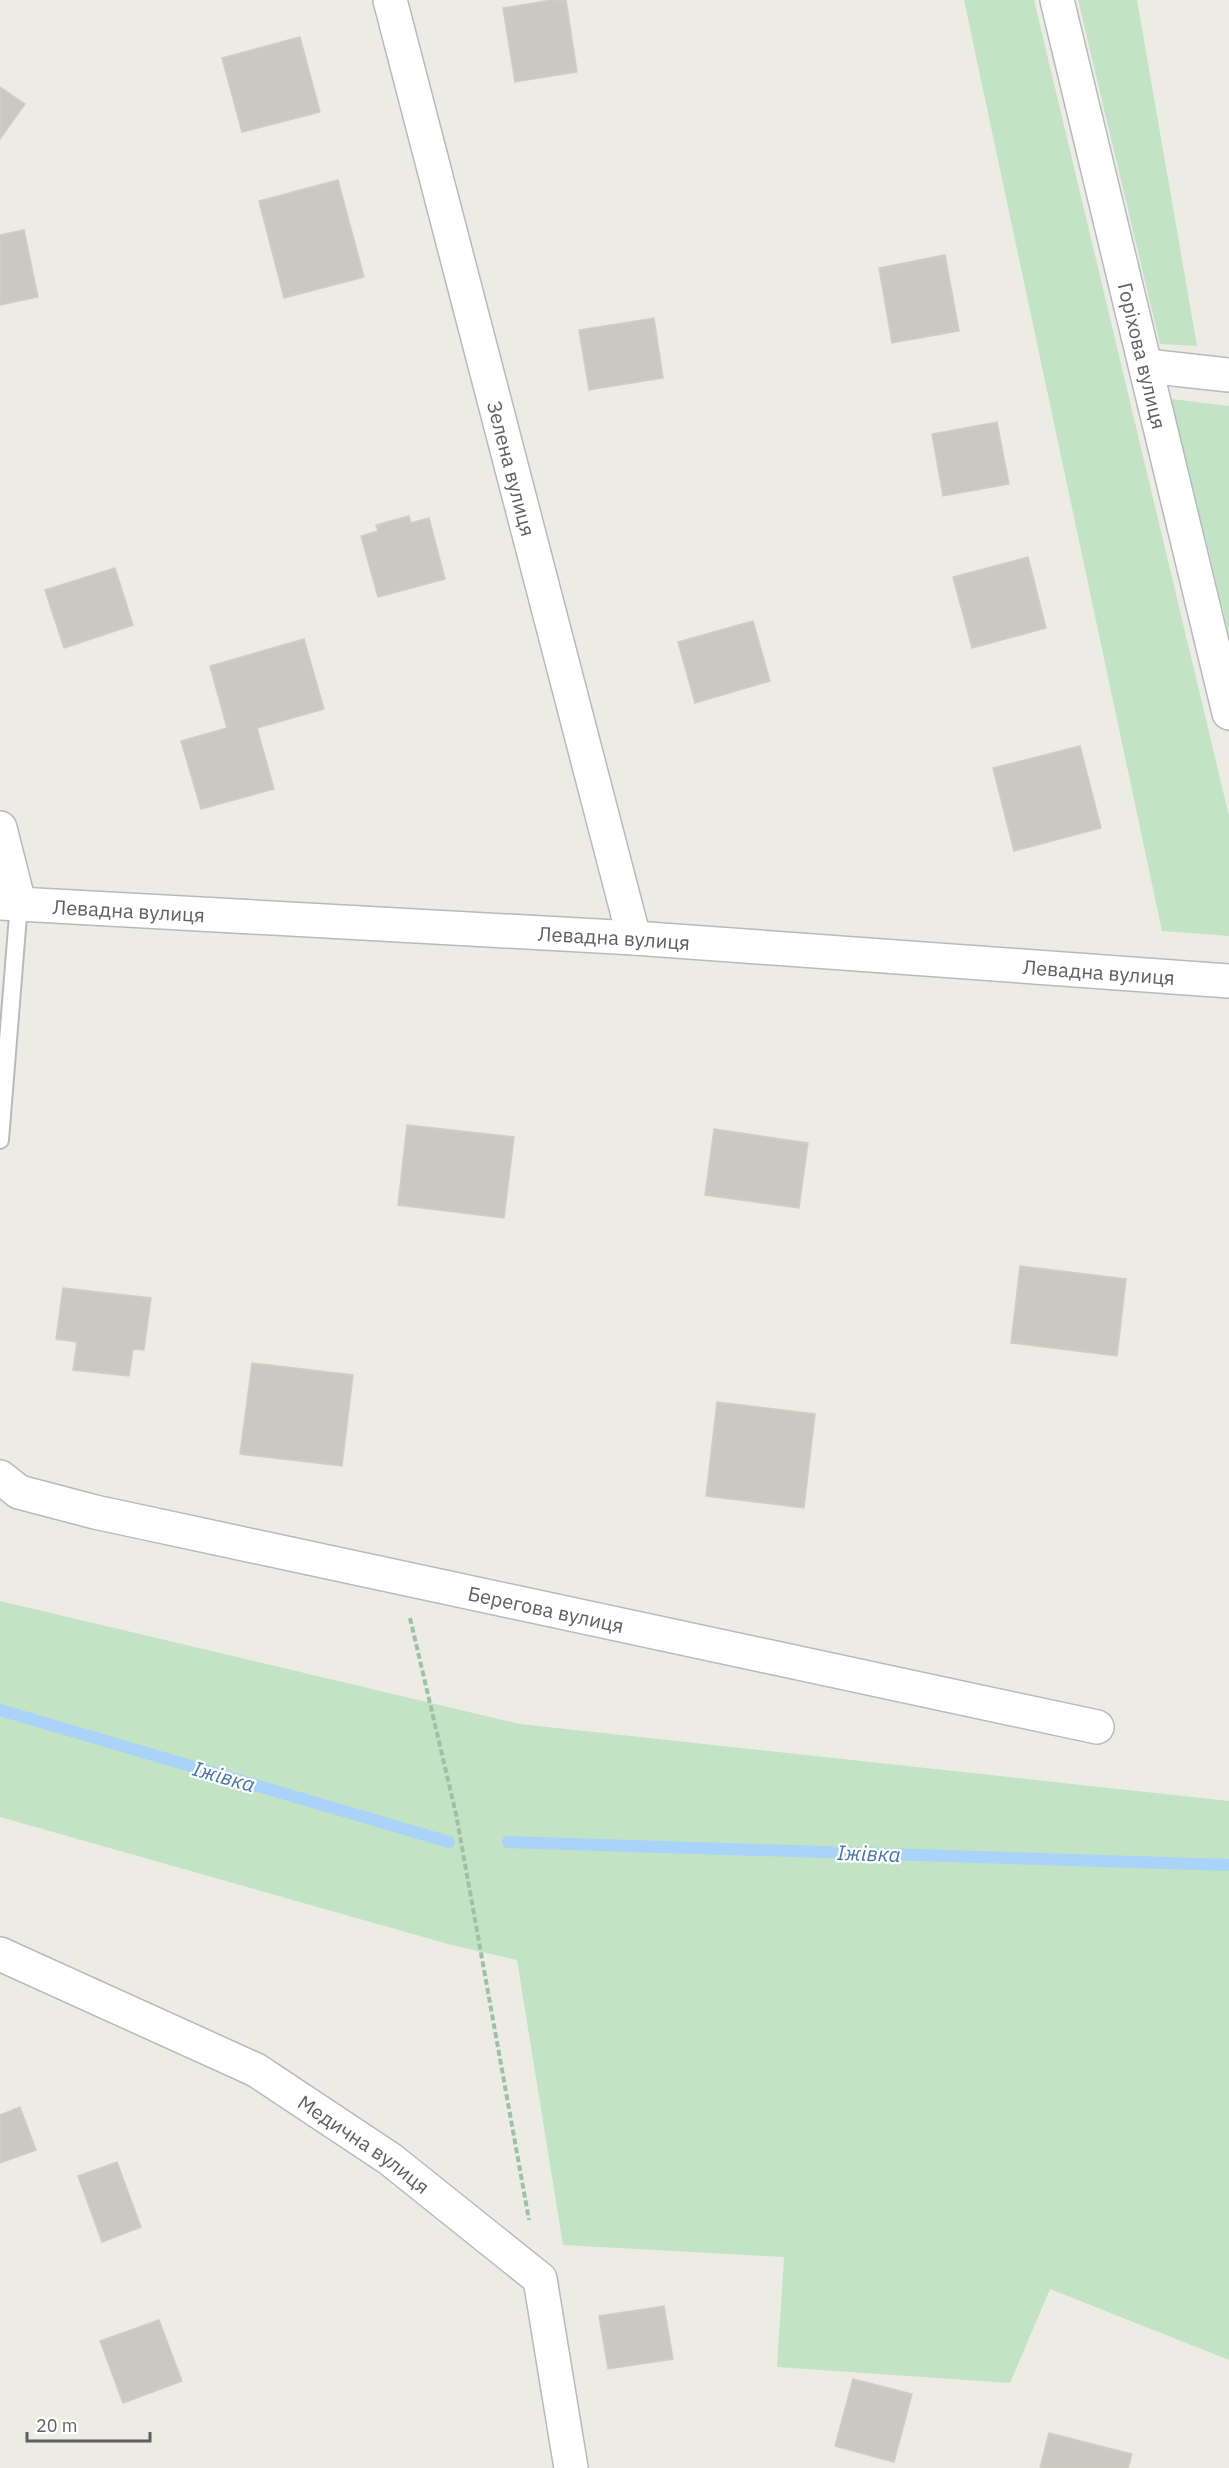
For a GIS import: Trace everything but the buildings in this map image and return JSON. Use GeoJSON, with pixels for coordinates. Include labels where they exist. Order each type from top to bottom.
{"type":"FeatureCollection","features":[{"type":"Feature","properties":{"kind":"street","name":"Зелена вулиця"},"geometry":{"type":"LineString","coordinates":[[390,0],[634,938]]}},
{"type":"Feature","properties":{"kind":"street","name":"Горіхова вулиця"},"geometry":{"type":"LineString","coordinates":[[1058,0],[1229,713]]}},
{"type":"Feature","properties":{"kind":"street"},"geometry":{"type":"LineString","coordinates":[[1146,366],[1229,375]]}},
{"type":"Feature","properties":{"kind":"street"},"geometry":{"type":"LineString","coordinates":[[0,828],[9,903]]}},
{"type":"Feature","properties":{"kind":"street","name":"Левадна вулиця"},"geometry":{"type":"LineString","coordinates":[[9,903],[634,938],[1229,981]]}},
{"type":"Feature","properties":{"kind":"street","name":"Берегова вулиця"},"geometry":{"type":"LineString","coordinates":[[0,1477],[19,1492],[95,1512],[1097,1726]]}},
{"type":"Feature","properties":{"kind":"street","name":"Медична вулиця"},"geometry":{"type":"LineString","coordinates":[[0,1954],[256,2070],[390,2158],[540,2279],[571,2468]]}},
{"type":"Feature","properties":{"kind":"lane"},"geometry":{"type":"LineString","coordinates":[[0,1140],[9,903]]}},
{"type":"Feature","properties":{"kind":"path"},"geometry":{"type":"LineString","coordinates":[[401,1578],[456,1814],[529,2221]]}},
{"type":"Feature","properties":{"kind":"green space"},"geometry":{"type":"Polygon","coordinates":[[[964,0],[1034,0],[1229,816],[1229,936],[1162,931],[964,0]]]}},
{"type":"Feature","properties":{"kind":"green space"},"geometry":{"type":"Polygon","coordinates":[[[1078,0],[1137,0],[1197,346],[1160,344],[1078,0]]]}},
{"type":"Feature","properties":{"kind":"green space"},"geometry":{"type":"Polygon","coordinates":[[[1171,399],[1229,406],[1229,634],[1171,399]]]}},
{"type":"Feature","properties":{"kind":"green space"},"geometry":{"type":"Polygon","coordinates":[[[0,1601],[520,1724],[1229,1801],[1229,2360],[1050,2289],[1010,2383],[777,2367],[784,2257],[563,2245],[517,1960],[448,1944],[0,1817],[0,1601]]]}},
{"type":"Feature","properties":{"kind":"waterway","name":"Іжівка"},"geometry":{"type":"LineString","coordinates":[[0,1710],[449,1842]]}},
{"type":"Feature","properties":{"kind":"waterway","name":"Іжівка"},"geometry":{"type":"LineString","coordinates":[[508,1842],[1229,1865]]}}]}
